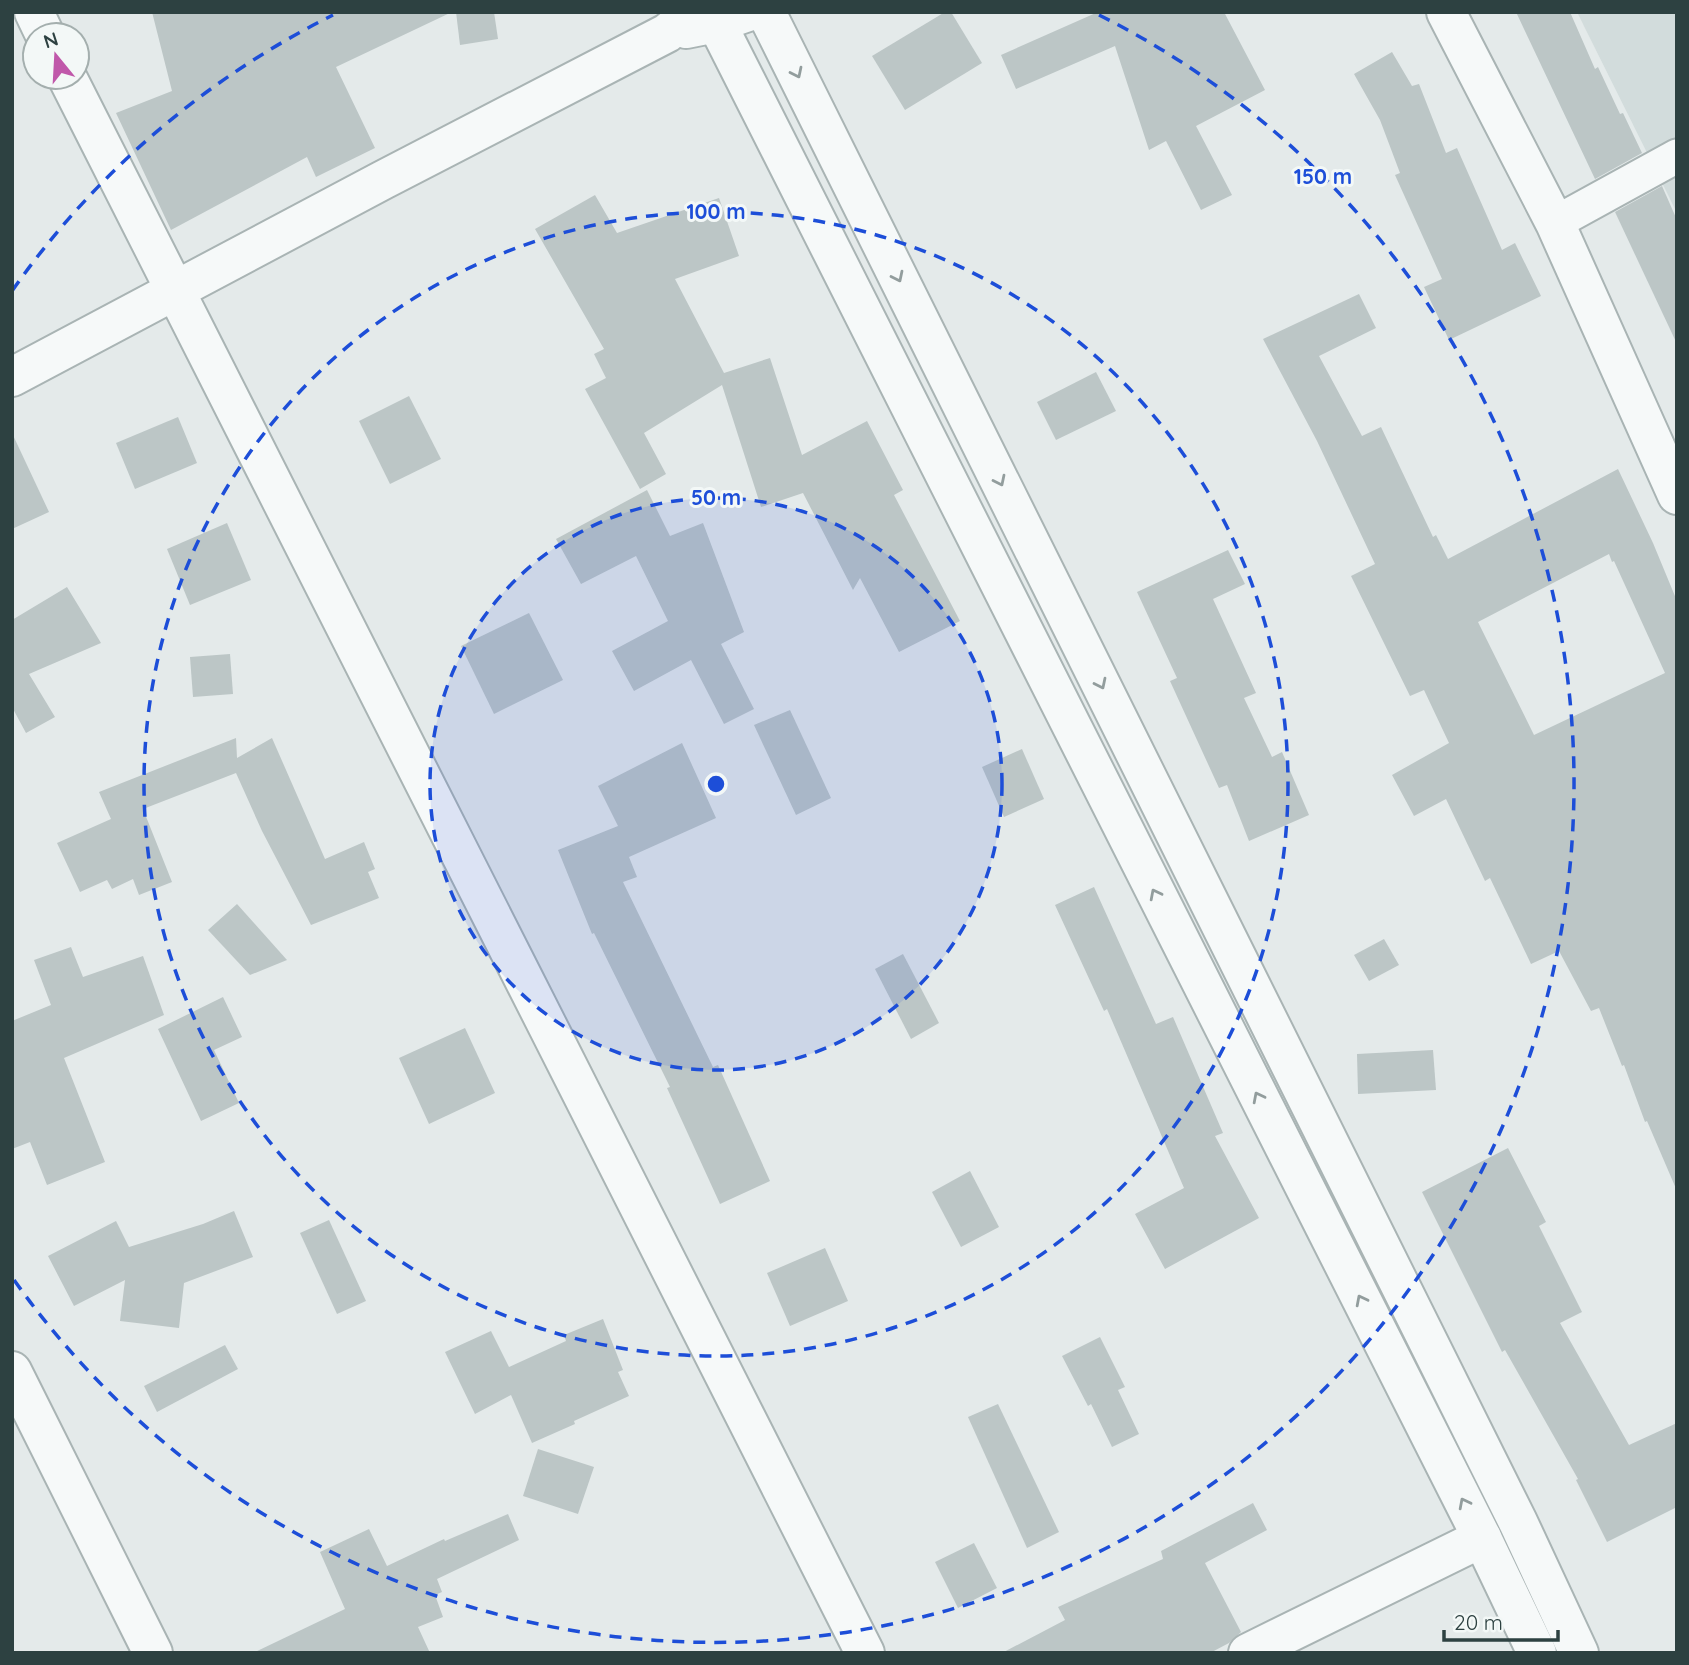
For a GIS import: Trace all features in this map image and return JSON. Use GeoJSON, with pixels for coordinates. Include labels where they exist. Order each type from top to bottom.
{"type":"FeatureCollection","features":[{"type":"Feature","properties":{"kind":"street"},"geometry":{"type":"LineString","coordinates":[[766,12],[1512,1509],[1579,1653]]}},
{"type":"Feature","properties":{"kind":"street"},"geometry":{"type":"LineString","coordinates":[[1446,12],[1555,223],[1677,495]]}},
{"type":"Feature","properties":{"kind":"street"},"geometry":{"type":"LineString","coordinates":[[12,377],[383,180],[707,19],[1482,1538],[1536,1653]]}},
{"type":"Feature","properties":{"kind":"street"},"geometry":{"type":"LineString","coordinates":[[74,91],[865,1653]]}},
{"type":"Feature","properties":{"kind":"street"},"geometry":{"type":"LineString","coordinates":[[1555,223],[1677,156]]}},
{"type":"Feature","properties":{"kind":"street"},"geometry":{"type":"LineString","coordinates":[[12,1371],[153,1653]]}},
{"type":"Feature","properties":{"kind":"street"},"geometry":{"type":"LineString","coordinates":[[1248,1653],[1482,1538]]}},
{"type":"Feature","properties":{"kind":"shaded area"},"geometry":{"type":"Polygon","coordinates":[[[1577,12],[1677,12],[1677,213],[1577,12]]]}},
{"type":"Feature","properties":{"kind":"building"},"geometry":{"type":"Polygon","coordinates":[[[152,12],[452,12],[336,67],[375,148],[316,177],[307,157],[171,230],[116,113],[172,91],[152,12]]]}},
{"type":"Feature","properties":{"kind":"building"},"geometry":{"type":"Polygon","coordinates":[[[456,12],[494,12],[498,39],[460,45],[456,12]]]}},
{"type":"Feature","properties":{"kind":"building"},"geometry":{"type":"Polygon","coordinates":[[[945,12],[951,12],[982,63],[905,110],[872,56],[945,12]]]}},
{"type":"Feature","properties":{"kind":"building"},"geometry":{"type":"Polygon","coordinates":[[[1098,12],[1224,12],[1265,90],[1196,126],[1232,195],[1201,210],[1166,141],[1149,150],[1115,46],[1016,89],[1001,55],[1098,12]]]}},
{"type":"Feature","properties":{"kind":"building"},"geometry":{"type":"Polygon","coordinates":[[[1516,12],[1570,12],[1595,69],[1598,67],[1642,153],[1595,179],[1516,12]]]}},
{"type":"Feature","properties":{"kind":"building"},"geometry":{"type":"Polygon","coordinates":[[[1392,52],[1412,86],[1419,84],[1446,153],[1457,148],[1502,250],[1515,243],[1541,296],[1449,340],[1424,287],[1442,279],[1395,175],[1400,173],[1380,120],[1354,74],[1392,52]]]}},
{"type":"Feature","properties":{"kind":"building"},"geometry":{"type":"Polygon","coordinates":[[[1662,186],[1677,220],[1677,344],[1615,212],[1662,186]]]}},
{"type":"Feature","properties":{"kind":"building"},"geometry":{"type":"Polygon","coordinates":[[[595,195],[617,233],[719,198],[739,256],[675,279],[724,373],[770,358],[802,455],[867,421],[903,490],[894,495],[960,621],[899,652],[860,578],[853,590],[803,493],[761,507],[722,385],[644,433],[666,474],[640,489],[585,389],[606,378],[594,354],[604,349],[535,229],[595,195]]]}},
{"type":"Feature","properties":{"kind":"building"},"geometry":{"type":"Polygon","coordinates":[[[1359,294],[1376,328],[1319,356],[1362,436],[1381,427],[1433,537],[1436,535],[1448,559],[1618,469],[1677,601],[1677,1191],[1647,1121],[1645,1122],[1599,1008],[1591,1011],[1559,951],[1531,964],[1490,878],[1485,881],[1446,799],[1414,816],[1392,775],[1449,743],[1424,690],[1410,696],[1351,576],[1375,564],[1317,441],[1263,339],[1359,294]],[[1609,554],[1478,622],[1534,735],[1665,673],[1614,561],[1612,562],[1609,554]]]}},
{"type":"Feature","properties":{"kind":"building"},"geometry":{"type":"Polygon","coordinates":[[[1096,372],[1116,411],[1056,440],[1037,402],[1096,372]]]}},
{"type":"Feature","properties":{"kind":"building"},"geometry":{"type":"Polygon","coordinates":[[[409,396],[441,459],[390,484],[359,421],[409,396]]]}},
{"type":"Feature","properties":{"kind":"building"},"geometry":{"type":"Polygon","coordinates":[[[178,417],[197,463],[135,489],[116,443],[178,417]]]}},
{"type":"Feature","properties":{"kind":"building"},"geometry":{"type":"Polygon","coordinates":[[[12,433],[49,512],[12,529],[12,433]]]}},
{"type":"Feature","properties":{"kind":"building"},"geometry":{"type":"Polygon","coordinates":[[[647,490],[670,536],[703,523],[744,632],[721,644],[754,709],[724,724],[691,660],[634,691],[612,651],[668,621],[636,556],[581,584],[556,539],[647,490]]]}},
{"type":"Feature","properties":{"kind":"building"},"geometry":{"type":"Polygon","coordinates":[[[227,523],[251,580],[190,605],[167,549],[227,523]]]}},
{"type":"Feature","properties":{"kind":"building"},"geometry":{"type":"Polygon","coordinates":[[[1228,550],[1245,584],[1213,599],[1256,693],[1244,698],[1272,757],[1282,752],[1309,815],[1249,841],[1227,785],[1219,788],[1170,681],[1177,678],[1137,592],[1228,550]]]}},
{"type":"Feature","properties":{"kind":"building"},"geometry":{"type":"Polygon","coordinates":[[[67,587],[101,643],[29,674],[55,717],[26,733],[12,707],[12,620],[67,587]]]}},
{"type":"Feature","properties":{"kind":"building"},"geometry":{"type":"Polygon","coordinates":[[[529,613],[563,680],[494,714],[461,646],[529,613]]]}},
{"type":"Feature","properties":{"kind":"building"},"geometry":{"type":"Polygon","coordinates":[[[230,654],[233,694],[193,697],[190,657],[230,654]]]}},
{"type":"Feature","properties":{"kind":"building"},"geometry":{"type":"Polygon","coordinates":[[[790,710],[831,798],[796,815],[754,725],[790,710]]]}},
{"type":"Feature","properties":{"kind":"building"},"geometry":{"type":"Polygon","coordinates":[[[236,738],[237,758],[272,738],[325,859],[364,842],[375,869],[368,872],[379,898],[311,925],[262,831],[236,773],[143,809],[172,882],[139,895],[133,879],[112,889],[107,880],[80,892],[57,843],[111,819],[99,792],[236,738]]]}},
{"type":"Feature","properties":{"kind":"building"},"geometry":{"type":"Polygon","coordinates":[[[682,743],[716,818],[629,857],[637,877],[623,882],[713,1067],[718,1065],[770,1181],[720,1204],[667,1088],[670,1087],[594,933],[592,934],[558,850],[618,826],[598,786],[682,743]]]}},
{"type":"Feature","properties":{"kind":"building"},"geometry":{"type":"Polygon","coordinates":[[[1022,749],[1044,799],[1004,817],[982,767],[1022,749]]]}},
{"type":"Feature","properties":{"kind":"building"},"geometry":{"type":"Polygon","coordinates":[[[1094,887],[1156,1024],[1173,1017],[1223,1133],[1215,1136],[1259,1218],[1165,1269],[1135,1214],[1184,1188],[1107,1009],[1104,1011],[1055,905],[1094,887]]]}},
{"type":"Feature","properties":{"kind":"building"},"geometry":{"type":"Polygon","coordinates":[[[237,904],[287,960],[250,975],[208,930],[237,904]]]}},
{"type":"Feature","properties":{"kind":"building"},"geometry":{"type":"Polygon","coordinates":[[[1384,939],[1399,965],[1369,981],[1354,955],[1384,939]]]}},
{"type":"Feature","properties":{"kind":"building"},"geometry":{"type":"Polygon","coordinates":[[[71,947],[83,977],[143,956],[164,1015],[64,1058],[105,1162],[47,1185],[30,1142],[12,1149],[12,1021],[51,1005],[34,960],[71,947]]]}},
{"type":"Feature","properties":{"kind":"building"},"geometry":{"type":"Polygon","coordinates":[[[903,954],[939,1023],[911,1039],[875,969],[903,954]]]}},
{"type":"Feature","properties":{"kind":"building"},"geometry":{"type":"Polygon","coordinates":[[[223,997],[242,1037],[214,1050],[239,1103],[201,1121],[158,1029],[223,997]]]}},
{"type":"Feature","properties":{"kind":"building"},"geometry":{"type":"Polygon","coordinates":[[[465,1028],[495,1093],[429,1124],[399,1058],[465,1028]]]}},
{"type":"Feature","properties":{"kind":"building"},"geometry":{"type":"Polygon","coordinates":[[[1433,1050],[1436,1090],[1358,1094],[1357,1054],[1433,1050]]]}},
{"type":"Feature","properties":{"kind":"building"},"geometry":{"type":"Polygon","coordinates":[[[1508,1148],[1546,1222],[1539,1226],[1582,1312],[1560,1323],[1629,1445],[1677,1423],[1677,1507],[1607,1542],[1576,1480],[1578,1479],[1505,1350],[1502,1352],[1422,1192],[1508,1148]]]}},
{"type":"Feature","properties":{"kind":"building"},"geometry":{"type":"Polygon","coordinates":[[[970,1171],[999,1227],[961,1247],[932,1192],[970,1171]]]}},
{"type":"Feature","properties":{"kind":"building"},"geometry":{"type":"Polygon","coordinates":[[[234,1211],[253,1257],[184,1283],[179,1328],[120,1321],[125,1280],[74,1306],[48,1256],[116,1221],[129,1247],[203,1224],[234,1211]]]}},
{"type":"Feature","properties":{"kind":"building"},"geometry":{"type":"Polygon","coordinates":[[[329,1220],[366,1301],[337,1314],[300,1233],[329,1220]]]}},
{"type":"Feature","properties":{"kind":"building"},"geometry":{"type":"Polygon","coordinates":[[[825,1248],[848,1301],[790,1326],[767,1273],[825,1248]]]}},
{"type":"Feature","properties":{"kind":"building"},"geometry":{"type":"Polygon","coordinates":[[[603,1319],[623,1370],[618,1372],[629,1396],[532,1443],[511,1395],[475,1414],[445,1352],[491,1331],[509,1367],[566,1341],[564,1335],[603,1319]]]}},
{"type":"Feature","properties":{"kind":"building"},"geometry":{"type":"Polygon","coordinates":[[[1100,1337],[1125,1387],[1118,1390],[1139,1434],[1112,1447],[1091,1404],[1088,1406],[1062,1356],[1100,1337]]]}},
{"type":"Feature","properties":{"kind":"building"},"geometry":{"type":"Polygon","coordinates":[[[225,1345],[238,1369],[157,1412],[144,1386],[225,1345]]]}},
{"type":"Feature","properties":{"kind":"building"},"geometry":{"type":"Polygon","coordinates":[[[998,1404],[1059,1532],[1027,1548],[968,1417],[998,1404]]]}},
{"type":"Feature","properties":{"kind":"building"},"geometry":{"type":"Polygon","coordinates":[[[538,1449],[594,1467],[578,1514],[523,1496],[538,1449]]]}},
{"type":"Feature","properties":{"kind":"building"},"geometry":{"type":"Polygon","coordinates":[[[1253,1503],[1267,1530],[1205,1563],[1241,1632],[1229,1643],[1210,1653],[1002,1653],[1065,1620],[1058,1607],[1163,1559],[1161,1551],[1253,1503]]]}},
{"type":"Feature","properties":{"kind":"building"},"geometry":{"type":"Polygon","coordinates":[[[508,1514],[519,1540],[437,1579],[442,1592],[435,1595],[443,1617],[418,1627],[430,1653],[253,1653],[345,1609],[320,1552],[369,1529],[387,1566],[444,1539],[445,1541],[508,1514]]]}},
{"type":"Feature","properties":{"kind":"building"},"geometry":{"type":"Polygon","coordinates":[[[974,1543],[997,1588],[958,1608],[935,1562],[974,1543]]]}}]}
